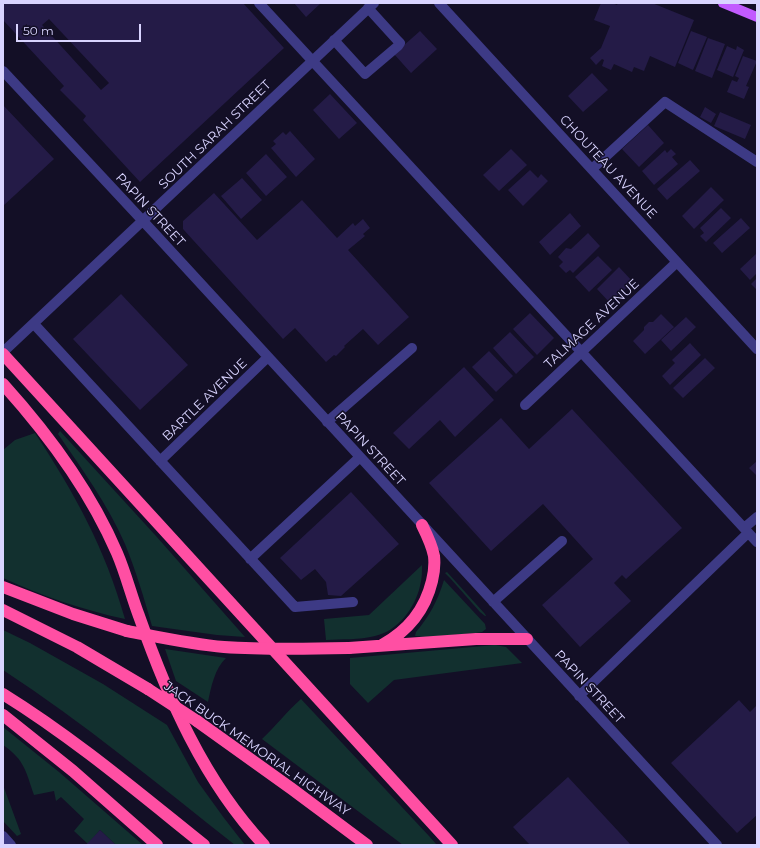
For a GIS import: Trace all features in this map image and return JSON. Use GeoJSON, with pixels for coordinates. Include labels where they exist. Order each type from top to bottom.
{"type":"FeatureCollection","features":[{"type":"Feature","properties":{"kind":"highway"},"geometry":{"type":"LineString","coordinates":[[3,353],[452,845]]}},
{"type":"Feature","properties":{"kind":"highway"},"geometry":{"type":"LineString","coordinates":[[3,384],[36,421],[68,463],[87,493],[118,554],[159,669],[187,733],[215,782],[264,845]]}},
{"type":"Feature","properties":{"kind":"highway"},"geometry":{"type":"LineString","coordinates":[[380,646],[394,639],[408,626],[422,608],[427,598],[433,575],[434,556],[430,542],[422,525]]}},
{"type":"Feature","properties":{"kind":"highway"},"geometry":{"type":"LineString","coordinates":[[3,587],[73,614],[127,630],[169,639],[223,647],[287,650],[349,648],[476,639],[527,639]]}},
{"type":"Feature","properties":{"kind":"highway","name":"JACK BUCK MEMORIAL HIGHWAY"},"geometry":{"type":"LineString","coordinates":[[3,610],[77,647],[197,720],[366,845]]}},
{"type":"Feature","properties":{"kind":"highway"},"geometry":{"type":"LineString","coordinates":[[3,694],[111,771],[204,845]]}},
{"type":"Feature","properties":{"kind":"highway"},"geometry":{"type":"LineString","coordinates":[[3,715],[73,771],[156,845]]}},
{"type":"Feature","properties":{"kind":"main road"},"geometry":{"type":"LineString","coordinates":[[723,3],[757,17]]}},
{"type":"Feature","properties":{"kind":"street"},"geometry":{"type":"LineString","coordinates":[[259,3],[757,542]]}},
{"type":"Feature","properties":{"kind":"street","name":"CHOUTEAU AVENUE"},"geometry":{"type":"LineString","coordinates":[[439,3],[757,349]]}},
{"type":"Feature","properties":{"kind":"street"},"geometry":{"type":"LineString","coordinates":[[334,40],[365,74],[398,46],[400,43],[371,6]]}},
{"type":"Feature","properties":{"kind":"street","name":"SOUTH SARAH STREET"},"geometry":{"type":"LineString","coordinates":[[3,353],[371,6]]}},
{"type":"Feature","properties":{"kind":"street","name":"PAPIN STREET"},"geometry":{"type":"LineString","coordinates":[[3,70],[717,845]]}},
{"type":"Feature","properties":{"kind":"street"},"geometry":{"type":"LineString","coordinates":[[592,169],[664,102],[757,162]]}},
{"type":"Feature","properties":{"kind":"street","name":"TALMAGE AVENUE"},"geometry":{"type":"LineString","coordinates":[[525,405],[677,262]]}},
{"type":"Feature","properties":{"kind":"street"},"geometry":{"type":"LineString","coordinates":[[34,324],[295,607],[353,602]]}},
{"type":"Feature","properties":{"kind":"street"},"geometry":{"type":"LineString","coordinates":[[327,422],[412,348]]}},
{"type":"Feature","properties":{"kind":"street","name":"BARTLE AVENUE"},"geometry":{"type":"LineString","coordinates":[[160,461],[268,357]]}},
{"type":"Feature","properties":{"kind":"street"},"geometry":{"type":"LineString","coordinates":[[250,559],[360,457]]}},
{"type":"Feature","properties":{"kind":"street"},"geometry":{"type":"LineString","coordinates":[[579,696],[746,531],[757,517]]}},
{"type":"Feature","properties":{"kind":"street"},"geometry":{"type":"LineString","coordinates":[[493,602],[562,541]]}},
{"type":"Feature","properties":{"kind":"street"},"geometry":{"type":"LineString","coordinates":[[3,836],[11,845]]}},
{"type":"Feature","properties":{"kind":"green space"},"geometry":{"type":"Polygon","coordinates":[[[60,431],[156,536],[245,637],[217,635],[152,626],[133,564],[125,544],[111,515],[58,434],[60,431]]]}},
{"type":"Feature","properties":{"kind":"green space"},"geometry":{"type":"Polygon","coordinates":[[[35,433],[88,522],[108,569],[125,619],[63,602],[3,578],[3,450],[15,440],[35,433]]]}},
{"type":"Feature","properties":{"kind":"green space"},"geometry":{"type":"Polygon","coordinates":[[[422,565],[418,594],[410,610],[398,624],[375,636],[357,639],[326,640],[324,619],[369,615],[422,565]]]}},
{"type":"Feature","properties":{"kind":"green space"},"geometry":{"type":"Polygon","coordinates":[[[447,572],[486,616],[480,612],[445,573],[447,572]]]}},
{"type":"Feature","properties":{"kind":"green space"},"geometry":{"type":"Polygon","coordinates":[[[444,580],[485,624],[486,629],[482,632],[476,633],[426,637],[415,636],[416,632],[433,608],[444,580]]]}},
{"type":"Feature","properties":{"kind":"green space"},"geometry":{"type":"Polygon","coordinates":[[[3,630],[30,643],[103,684],[167,725],[198,782],[245,845],[235,845],[150,777],[63,711],[3,670],[3,630]]]}},
{"type":"Feature","properties":{"kind":"green space"},"geometry":{"type":"Polygon","coordinates":[[[495,645],[506,647],[522,663],[394,680],[368,703],[350,684],[350,658],[495,645]]]}},
{"type":"Feature","properties":{"kind":"green space"},"geometry":{"type":"Polygon","coordinates":[[[165,649],[226,658],[216,672],[208,702],[176,681],[165,649]]]}},
{"type":"Feature","properties":{"kind":"green space"},"geometry":{"type":"Polygon","coordinates":[[[301,699],[437,845],[403,845],[262,739],[301,699]]]}},
{"type":"Feature","properties":{"kind":"green space"},"geometry":{"type":"Polygon","coordinates":[[[3,727],[59,772],[143,845],[116,845],[100,830],[88,844],[74,831],[84,819],[61,797],[56,801],[54,791],[34,795],[24,767],[16,756],[3,745],[3,727]]]}},
{"type":"Feature","properties":{"kind":"green space"},"geometry":{"type":"Polygon","coordinates":[[[3,785],[21,834],[17,836],[3,821],[3,785]]]}},
{"type":"Feature","properties":{"kind":"building"},"geometry":{"type":"Polygon","coordinates":[[[3,3],[243,3],[284,48],[140,182],[83,120],[86,116],[60,90],[64,86],[3,20],[3,3]],[[49,19],[42,25],[101,90],[109,83],[49,19]]]}},
{"type":"Feature","properties":{"kind":"building"},"geometry":{"type":"Polygon","coordinates":[[[294,3],[321,3],[306,17],[294,3]]]}},
{"type":"Feature","properties":{"kind":"building"},"geometry":{"type":"Polygon","coordinates":[[[601,3],[612,3],[617,5],[618,3],[652,3],[694,20],[675,67],[650,56],[644,71],[634,67],[632,72],[614,64],[611,70],[602,66],[604,60],[602,59],[596,65],[590,58],[601,48],[610,26],[594,20],[601,3]]]}},
{"type":"Feature","properties":{"kind":"building"},"geometry":{"type":"Polygon","coordinates":[[[420,31],[437,49],[411,73],[394,54],[420,31]]]}},
{"type":"Feature","properties":{"kind":"building"},"geometry":{"type":"Polygon","coordinates":[[[691,31],[707,37],[693,70],[678,63],[691,31]]]}},
{"type":"Feature","properties":{"kind":"building"},"geometry":{"type":"Polygon","coordinates":[[[708,38],[725,44],[712,78],[695,71],[708,38]]]}},
{"type":"Feature","properties":{"kind":"building"},"geometry":{"type":"Polygon","coordinates":[[[727,46],[736,50],[737,46],[744,50],[733,77],[717,70],[727,46]]]}},
{"type":"Feature","properties":{"kind":"building"},"geometry":{"type":"Polygon","coordinates":[[[743,56],[757,61],[746,86],[749,87],[744,99],[727,92],[732,80],[737,82],[739,78],[735,76],[743,56]]]}},
{"type":"Feature","properties":{"kind":"building"},"geometry":{"type":"Polygon","coordinates":[[[592,73],[608,90],[583,112],[568,96],[592,73]]]}},
{"type":"Feature","properties":{"kind":"building"},"geometry":{"type":"Polygon","coordinates":[[[330,94],[357,123],[339,139],[313,110],[330,94]]]}},
{"type":"Feature","properties":{"kind":"building"},"geometry":{"type":"Polygon","coordinates":[[[3,105],[54,159],[3,206],[3,105]]]}},
{"type":"Feature","properties":{"kind":"building"},"geometry":{"type":"Polygon","coordinates":[[[705,107],[716,114],[711,123],[700,117],[705,107]]]}},
{"type":"Feature","properties":{"kind":"building"},"geometry":{"type":"Polygon","coordinates":[[[720,112],[751,125],[745,139],[714,126],[720,112]]]}},
{"type":"Feature","properties":{"kind":"building"},"geometry":{"type":"Polygon","coordinates":[[[648,125],[664,143],[639,167],[622,149],[648,125]]]}},
{"type":"Feature","properties":{"kind":"building"},"geometry":{"type":"Polygon","coordinates":[[[290,131],[315,159],[296,177],[271,148],[276,144],[273,141],[283,132],[286,135],[290,131]]]}},
{"type":"Feature","properties":{"kind":"building"},"geometry":{"type":"Polygon","coordinates":[[[511,149],[527,165],[499,191],[483,175],[511,149]]]}},
{"type":"Feature","properties":{"kind":"building"},"geometry":{"type":"Polygon","coordinates":[[[671,149],[676,154],[672,157],[678,164],[654,185],[642,171],[665,150],[667,153],[671,149]]]}},
{"type":"Feature","properties":{"kind":"building"},"geometry":{"type":"Polygon","coordinates":[[[266,154],[287,177],[266,196],[246,173],[266,154]]]}},
{"type":"Feature","properties":{"kind":"building"},"geometry":{"type":"Polygon","coordinates":[[[690,160],[700,171],[667,200],[657,189],[690,160]]]}},
{"type":"Feature","properties":{"kind":"building"},"geometry":{"type":"Polygon","coordinates":[[[530,170],[538,178],[541,174],[548,181],[523,206],[508,190],[530,170]]]}},
{"type":"Feature","properties":{"kind":"building"},"geometry":{"type":"Polygon","coordinates":[[[242,178],[262,200],[241,219],[221,196],[242,178]]]}},
{"type":"Feature","properties":{"kind":"building"},"geometry":{"type":"Polygon","coordinates":[[[711,187],[724,200],[694,229],[682,216],[711,187]]]}},
{"type":"Feature","properties":{"kind":"building"},"geometry":{"type":"Polygon","coordinates":[[[214,193],[257,240],[302,200],[337,238],[353,223],[355,226],[363,219],[370,228],[363,234],[365,236],[348,250],[409,317],[378,345],[363,329],[344,346],[345,347],[336,356],[334,355],[326,362],[295,328],[283,339],[183,229],[183,221],[214,193]]]}},
{"type":"Feature","properties":{"kind":"building"},"geometry":{"type":"Polygon","coordinates":[[[721,208],[731,218],[706,242],[700,236],[704,233],[700,228],[721,208]]]}},
{"type":"Feature","properties":{"kind":"building"},"geometry":{"type":"Polygon","coordinates":[[[570,213],[581,226],[550,255],[539,242],[570,213]]]}},
{"type":"Feature","properties":{"kind":"building"},"geometry":{"type":"Polygon","coordinates":[[[741,218],[750,228],[722,253],[713,243],[741,218]]]}},
{"type":"Feature","properties":{"kind":"building"},"geometry":{"type":"Polygon","coordinates":[[[588,233],[600,246],[573,273],[570,270],[566,273],[559,266],[563,262],[558,257],[566,248],[571,249],[588,233]]]}},
{"type":"Feature","properties":{"kind":"building"},"geometry":{"type":"Polygon","coordinates":[[[757,253],[757,273],[750,280],[740,269],[757,253]]]}},
{"type":"Feature","properties":{"kind":"building"},"geometry":{"type":"Polygon","coordinates":[[[598,256],[612,270],[589,292],[575,277],[598,256]]]}},
{"type":"Feature","properties":{"kind":"building"},"geometry":{"type":"Polygon","coordinates":[[[619,267],[633,282],[610,303],[597,289],[619,267]]]}},
{"type":"Feature","properties":{"kind":"building"},"geometry":{"type":"Polygon","coordinates":[[[757,278],[757,290],[751,284],[757,278]]]}},
{"type":"Feature","properties":{"kind":"building"},"geometry":{"type":"Polygon","coordinates":[[[121,294],[188,365],[140,410],[73,339],[121,294]]]}},
{"type":"Feature","properties":{"kind":"building"},"geometry":{"type":"Polygon","coordinates":[[[530,313],[554,338],[537,355],[513,329],[530,313]]]}},
{"type":"Feature","properties":{"kind":"building"},"geometry":{"type":"Polygon","coordinates":[[[661,314],[674,327],[645,354],[633,341],[644,330],[644,327],[649,322],[653,322],[661,314]]]}},
{"type":"Feature","properties":{"kind":"building"},"geometry":{"type":"Polygon","coordinates":[[[686,317],[696,327],[671,351],[661,340],[686,317]]]}},
{"type":"Feature","properties":{"kind":"building"},"geometry":{"type":"Polygon","coordinates":[[[510,332],[534,357],[516,374],[493,348],[510,332]]]}},
{"type":"Feature","properties":{"kind":"building"},"geometry":{"type":"Polygon","coordinates":[[[690,343],[701,355],[670,385],[662,376],[675,363],[672,360],[690,343]]]}},
{"type":"Feature","properties":{"kind":"building"},"geometry":{"type":"Polygon","coordinates":[[[489,351],[513,376],[496,392],[472,367],[489,351]]]}},
{"type":"Feature","properties":{"kind":"building"},"geometry":{"type":"Polygon","coordinates":[[[705,358],[715,368],[683,398],[673,388],[705,358]]]}},
{"type":"Feature","properties":{"kind":"building"},"geometry":{"type":"Polygon","coordinates":[[[464,367],[494,400],[455,437],[440,420],[409,449],[393,433],[464,367]]]}},
{"type":"Feature","properties":{"kind":"building"},"geometry":{"type":"Polygon","coordinates":[[[572,409],[682,528],[626,579],[622,575],[614,583],[631,601],[580,647],[542,605],[593,559],[543,504],[491,551],[429,483],[501,418],[529,449],[572,409]]]}},
{"type":"Feature","properties":{"kind":"building"},"geometry":{"type":"Polygon","coordinates":[[[757,461],[757,476],[749,468],[757,461]]]}},
{"type":"Feature","properties":{"kind":"building"},"geometry":{"type":"Polygon","coordinates":[[[351,492],[399,544],[341,596],[328,595],[326,582],[315,569],[301,580],[280,558],[351,492]]]}},
{"type":"Feature","properties":{"kind":"building"},"geometry":{"type":"Polygon","coordinates":[[[739,700],[750,712],[757,705],[757,815],[737,833],[671,763],[739,700]]]}},
{"type":"Feature","properties":{"kind":"building"},"geometry":{"type":"Polygon","coordinates":[[[568,777],[631,845],[530,845],[513,827],[568,777]]]}},
{"type":"Feature","properties":{"kind":"building"},"geometry":{"type":"Polygon","coordinates":[[[100,830],[116,845],[86,845],[100,830]]]}}]}
